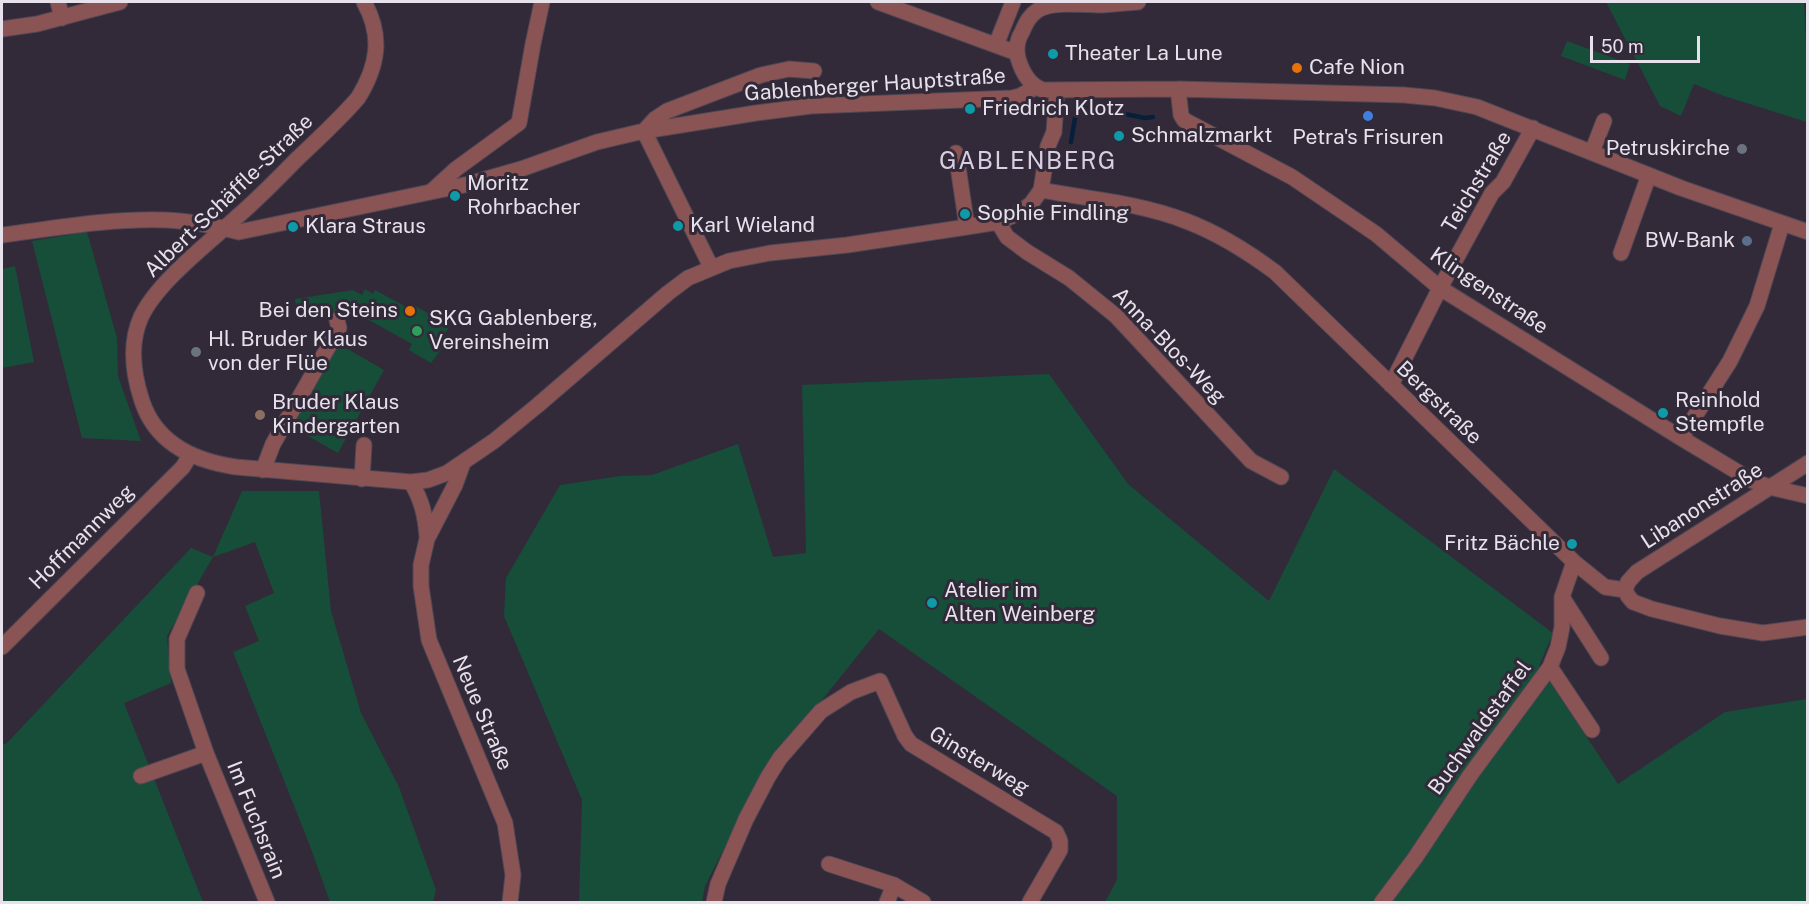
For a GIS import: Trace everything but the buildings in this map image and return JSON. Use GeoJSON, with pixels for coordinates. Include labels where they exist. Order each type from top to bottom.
{"type":"FeatureCollection","features":[{"type":"Feature","properties":{"kind":"street"},"geometry":{"type":"LineString","coordinates":[[58,2],[62,18]]}},
{"type":"Feature","properties":{"kind":"street"},"geometry":{"type":"LineString","coordinates":[[2,29],[37,24],[120,2]]}},
{"type":"Feature","properties":{"kind":"street","name":"Albert-Schäffle-Straße"},"geometry":{"type":"LineString","coordinates":[[364,2],[374,25],[376,41],[369,81],[358,99],[346,112],[168,280],[152,298],[141,317],[135,340],[133,364],[138,388],[145,410],[155,426],[171,442],[190,455],[213,464],[411,482],[438,476],[464,463]]}},
{"type":"Feature","properties":{"kind":"street"},"geometry":{"type":"LineString","coordinates":[[433,190],[456,169],[519,123],[542,2]]}},
{"type":"Feature","properties":{"kind":"street"},"geometry":{"type":"LineString","coordinates":[[878,2],[1017,53]]}},
{"type":"Feature","properties":{"kind":"street"},"geometry":{"type":"LineString","coordinates":[[996,45],[1013,2]]}},
{"type":"Feature","properties":{"kind":"street"},"geometry":{"type":"LineString","coordinates":[[1138,2],[1048,6],[1039,9],[1028,18],[1019,37],[1017,53],[1027,78],[1043,90],[1178,89],[1404,95],[1435,98],[1477,107],[1649,175],[1808,232]]}},
{"type":"Feature","properties":{"kind":"street","name":"Gablenberger Hauptstraße"},"geometry":{"type":"LineString","coordinates":[[644,131],[655,118],[667,111],[761,75],[789,69],[814,71]]}},
{"type":"Feature","properties":{"kind":"street","name":"Gablenberger Hauptstraße"},"geometry":{"type":"LineString","coordinates":[[2,235],[135,220],[168,220],[239,232],[469,184],[521,169],[597,142],[644,131],[756,112],[811,106],[1011,98],[1036,87]]}},
{"type":"Feature","properties":{"kind":"street","name":"Klingenstraße"},"geometry":{"type":"LineString","coordinates":[[1178,89],[1181,115],[1184,120],[1292,177],[1322,196],[1376,234],[1440,288],[1751,480],[1769,488],[1808,496]]}},
{"type":"Feature","properties":{"kind":"street"},"geometry":{"type":"LineString","coordinates":[[1041,189],[1048,146],[1054,132],[1057,90]]}},
{"type":"Feature","properties":{"kind":"street"},"geometry":{"type":"LineString","coordinates":[[1592,152],[1604,121]]}},
{"type":"Feature","properties":{"kind":"street","name":"Teichstraße"},"geometry":{"type":"LineString","coordinates":[[1391,385],[1492,193],[1503,182],[1533,128]]}},
{"type":"Feature","properties":{"kind":"street"},"geometry":{"type":"LineString","coordinates":[[644,131],[711,267]]}},
{"type":"Feature","properties":{"kind":"street"},"geometry":{"type":"LineString","coordinates":[[956,153],[967,227]]}},
{"type":"Feature","properties":{"kind":"street"},"geometry":{"type":"LineString","coordinates":[[1621,253],[1649,175]]}},
{"type":"Feature","properties":{"kind":"street","name":"Neue Straße"},"geometry":{"type":"LineString","coordinates":[[510,903],[513,875],[504,823],[429,640],[421,586],[421,565],[427,539],[464,463],[538,405],[668,292],[688,278],[711,267],[770,253],[847,245],[998,222],[1017,214],[1031,204],[1041,189]]}},
{"type":"Feature","properties":{"kind":"street","name":"Bergstraße"},"geometry":{"type":"LineString","coordinates":[[1041,189],[1119,203],[1185,221],[1237,246],[1275,272],[1574,562],[1605,587],[1625,590],[1633,602],[1652,609],[1720,626],[1763,633],[1808,627]]}},
{"type":"Feature","properties":{"kind":"street","name":"Anna-Blos-Weg"},"geometry":{"type":"LineString","coordinates":[[998,222],[1007,237],[1069,278],[1116,316],[1251,461],[1281,477]]}},
{"type":"Feature","properties":{"kind":"street"},"geometry":{"type":"LineString","coordinates":[[1681,438],[1730,361],[1757,306],[1782,224]]}},
{"type":"Feature","properties":{"kind":"street"},"geometry":{"type":"LineString","coordinates":[[263,470],[273,444],[339,328],[337,320]]}},
{"type":"Feature","properties":{"kind":"street"},"geometry":{"type":"LineString","coordinates":[[362,479],[364,445]]}},
{"type":"Feature","properties":{"kind":"street","name":"Hoffmannweg"},"geometry":{"type":"LineString","coordinates":[[2,647],[183,467],[190,455]]}},
{"type":"Feature","properties":{"kind":"street","name":"Libanonstraße"},"geometry":{"type":"LineString","coordinates":[[1625,590],[1628,582],[1637,572],[1808,463]]}},
{"type":"Feature","properties":{"kind":"street","name":"Neue Straße"},"geometry":{"type":"LineString","coordinates":[[411,482],[425,515],[427,539]]}},
{"type":"Feature","properties":{"kind":"street","name":"Buchwaldstaffel"},"geometry":{"type":"LineString","coordinates":[[1382,903],[1471,774],[1550,667],[1558,647],[1562,627],[1562,597],[1574,562]]}},
{"type":"Feature","properties":{"kind":"street","name":"Im Fuchsrain"},"geometry":{"type":"LineString","coordinates":[[197,592],[177,639],[177,669],[206,753],[267,903]]}},
{"type":"Feature","properties":{"kind":"street"},"geometry":{"type":"LineString","coordinates":[[1562,597],[1601,658]]}},
{"type":"Feature","properties":{"kind":"street"},"geometry":{"type":"LineString","coordinates":[[1550,667],[1592,730]]}},
{"type":"Feature","properties":{"kind":"street","name":"Ginsterweg"},"geometry":{"type":"LineString","coordinates":[[714,903],[718,884],[746,819],[780,758],[821,711],[851,692],[880,681],[905,736],[911,744],[1056,832],[1060,841],[1060,850],[1030,903]]}},
{"type":"Feature","properties":{"kind":"street","name":"Im Fuchsrain"},"geometry":{"type":"LineString","coordinates":[[141,776],[206,753]]}},
{"type":"Feature","properties":{"kind":"street"},"geometry":{"type":"LineString","coordinates":[[829,864],[894,885],[923,903]]}},
{"type":"Feature","properties":{"kind":"street"},"geometry":{"type":"LineString","coordinates":[[887,903],[894,885]]}},
{"type":"Feature","properties":{"kind":"green space"},"geometry":{"type":"Polygon","coordinates":[[[1606,2],[1804,2],[1807,122],[1724,96],[1694,84],[1681,116],[1660,106],[1606,2]]]}},
{"type":"Feature","properties":{"kind":"green space"},"geometry":{"type":"Polygon","coordinates":[[[1567,41],[1630,64],[1625,80],[1561,56],[1567,41]]]}},
{"type":"Feature","properties":{"kind":"green space"},"geometry":{"type":"Polygon","coordinates":[[[87,232],[117,338],[118,376],[141,441],[82,438],[32,241],[87,232]]]}},
{"type":"Feature","properties":{"kind":"green space"},"geometry":{"type":"Polygon","coordinates":[[[15,266],[34,362],[2,368],[2,269],[15,266]]]}},
{"type":"Feature","properties":{"kind":"green space","name":"SKG Gablenberg, Vereinsheim"},"geometry":{"type":"Polygon","coordinates":[[[365,289],[373,294],[375,290],[408,308],[412,304],[450,326],[444,335],[449,339],[431,363],[409,350],[412,344],[351,310],[303,318],[300,306],[296,306],[295,299],[353,290],[362,295],[365,289]]]}},
{"type":"Feature","properties":{"kind":"green space"},"geometry":{"type":"Polygon","coordinates":[[[339,344],[384,370],[338,453],[292,427],[339,344]]]}},
{"type":"Feature","properties":{"kind":"green space"},"geometry":{"type":"Polygon","coordinates":[[[1049,374],[1128,484],[1269,601],[1334,469],[1553,633],[1539,666],[1618,784],[1725,712],[1807,699],[1807,902],[1105,902],[1117,880],[1117,796],[879,629],[761,776],[705,886],[702,902],[579,902],[582,800],[504,616],[506,578],[560,485],[620,476],[652,475],[738,444],[773,557],[806,553],[802,385],[1049,374]]]}},
{"type":"Feature","properties":{"kind":"green space"},"geometry":{"type":"Polygon","coordinates":[[[242,491],[319,491],[331,611],[361,713],[399,787],[436,890],[433,902],[330,902],[233,652],[259,641],[245,606],[274,593],[255,542],[213,557],[242,491]]]}},
{"type":"Feature","properties":{"kind":"green space"},"geometry":{"type":"Polygon","coordinates":[[[191,548],[213,557],[167,636],[171,683],[124,703],[203,902],[2,902],[2,744],[6,744],[191,548]]]}},
{"type":"Feature","properties":{"kind":"waterway"},"geometry":{"type":"LineString","coordinates":[[1071,142],[1075,118],[1082,109],[1095,108],[1145,118],[1153,117]]}},
{"type":"Feature","properties":{"kind":"place","name":"Theater La Lune"},"geometry":{"type":"Point","coordinates":[1053,54]}},
{"type":"Feature","properties":{"kind":"place","name":"Cafe Nion"},"geometry":{"type":"Point","coordinates":[1297,68]}},
{"type":"Feature","properties":{"kind":"place","name":"Friedrich Klotz"},"geometry":{"type":"Point","coordinates":[970,109]}},
{"type":"Feature","properties":{"kind":"place","name":"Petra's Frisuren"},"geometry":{"type":"Point","coordinates":[1368,116]}},
{"type":"Feature","properties":{"kind":"place","name":"Schmalzmarkt"},"geometry":{"type":"Point","coordinates":[1119,136]}},
{"type":"Feature","properties":{"kind":"place","name":"Petruskirche"},"geometry":{"type":"Point","coordinates":[1742,149]}},
{"type":"Feature","properties":{"kind":"place","name":"Moritz Rohrbacher"},"geometry":{"type":"Point","coordinates":[455,196]}},
{"type":"Feature","properties":{"kind":"place","name":"Sophie Findling"},"geometry":{"type":"Point","coordinates":[965,214]}},
{"type":"Feature","properties":{"kind":"place","name":"Karl Wieland"},"geometry":{"type":"Point","coordinates":[678,226]}},
{"type":"Feature","properties":{"kind":"place","name":"Klara Straus"},"geometry":{"type":"Point","coordinates":[293,227]}},
{"type":"Feature","properties":{"kind":"place","name":"BW-Bank"},"geometry":{"type":"Point","coordinates":[1747,241]}},
{"type":"Feature","properties":{"kind":"place","name":"Bei den Steins"},"geometry":{"type":"Point","coordinates":[410,311]}},
{"type":"Feature","properties":{"kind":"place","name":"SKG Gablenberg, Vereinsheim"},"geometry":{"type":"Point","coordinates":[417,331]}},
{"type":"Feature","properties":{"kind":"place","name":"Hl. Bruder Klaus von der Flüe"},"geometry":{"type":"Point","coordinates":[196,352]}},
{"type":"Feature","properties":{"kind":"place","name":"Reinhold Stempfle"},"geometry":{"type":"Point","coordinates":[1663,413]}},
{"type":"Feature","properties":{"kind":"place","name":"Bruder Klaus Kindergarten"},"geometry":{"type":"Point","coordinates":[260,415]}},
{"type":"Feature","properties":{"kind":"place","name":"Fritz Bächle"},"geometry":{"type":"Point","coordinates":[1572,544]}},
{"type":"Feature","properties":{"kind":"place","name":"Atelier im Alten Weinberg"},"geometry":{"type":"Point","coordinates":[932,603]}},
{"type":"Feature","properties":{"kind":"district","name":"GABLENBERG"},"geometry":{"type":"Point","coordinates":[1028,162]}}]}
